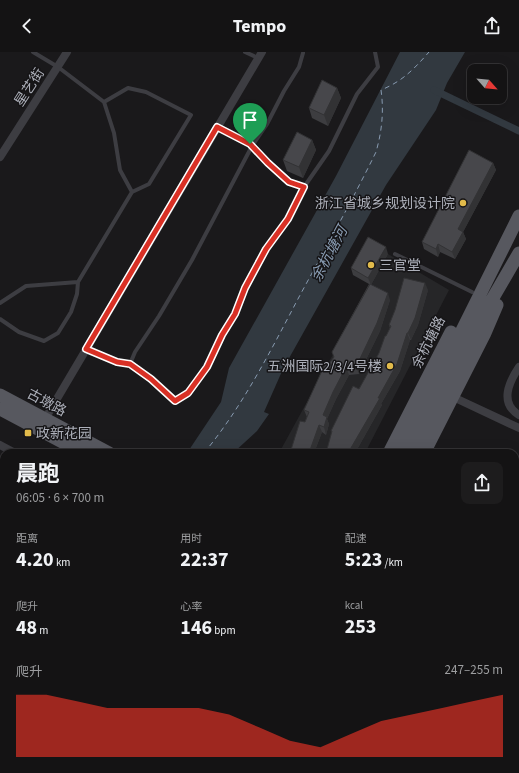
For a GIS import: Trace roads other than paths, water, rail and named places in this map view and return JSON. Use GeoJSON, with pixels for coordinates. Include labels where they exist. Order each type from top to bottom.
{"type":"FeatureCollection","features":[{"type":"Feature","properties":{"kind":"main road","name":"余杭塘路"},"geometry":{"type":"LineString","coordinates":[[403,449],[519,216]]}},
{"type":"Feature","properties":{"kind":"main road","name":"余杭塘路"},"geometry":{"type":"LineString","coordinates":[[391,449],[472,292],[503,249]]}},
{"type":"Feature","properties":{"kind":"main road"},"geometry":{"type":"LineString","coordinates":[[426,449],[485,332],[518,255]]}},
{"type":"Feature","properties":{"kind":"main road"},"geometry":{"type":"LineString","coordinates":[[414,449],[472,334],[518,255]]}},
{"type":"Feature","properties":{"kind":"main road","name":"古墩路"},"geometry":{"type":"LineString","coordinates":[[0,395],[45,419],[78,446]]}},
{"type":"Feature","properties":{"kind":"main road","name":"古墩路"},"geometry":{"type":"LineString","coordinates":[[0,409],[78,446]]}},
{"type":"Feature","properties":{"kind":"main road"},"geometry":{"type":"LineString","coordinates":[[78,446],[91,449]]}},
{"type":"Feature","properties":{"kind":"street","name":"星艺街"},"geometry":{"type":"LineString","coordinates":[[0,157],[67,52]]}},
{"type":"Feature","properties":{"kind":"street"},"geometry":{"type":"LineString","coordinates":[[45,419],[260,55]]}},
{"type":"Feature","properties":{"kind":"street"},"geometry":{"type":"LineString","coordinates":[[519,367],[508,390],[507,401],[513,411],[519,415]]}},
{"type":"Feature","properties":{"kind":"street"},"geometry":{"type":"LineString","coordinates":[[453,397],[519,428]]}},
{"type":"Feature","properties":{"kind":"lane"},"geometry":{"type":"LineString","coordinates":[[33,52],[58,67],[104,102],[114,133],[120,170],[132,192]]}},
{"type":"Feature","properties":{"kind":"lane"},"geometry":{"type":"LineString","coordinates":[[245,52],[260,55]]}},
{"type":"Feature","properties":{"kind":"lane"},"geometry":{"type":"LineString","coordinates":[[86,349],[117,362],[130,364],[151,379],[175,401],[188,393],[207,367],[222,335],[235,314],[245,288],[266,249],[288,219],[304,187],[329,151],[358,94],[378,67],[374,52]]}},
{"type":"Feature","properties":{"kind":"lane"},"geometry":{"type":"LineString","coordinates":[[130,364],[135,352],[159,316],[192,260],[252,146],[267,124],[299,66],[303,53]]}},
{"type":"Feature","properties":{"kind":"lane"},"geometry":{"type":"LineString","coordinates":[[0,319],[19,332],[44,341],[58,333],[71,312],[77,294],[78,282],[132,192],[149,184],[191,115],[146,92],[128,88],[104,102]]}},
{"type":"Feature","properties":{"kind":"lane"},"geometry":{"type":"LineString","coordinates":[[217,127],[250,144],[289,182],[304,187]]}},
{"type":"Feature","properties":{"kind":"lane"},"geometry":{"type":"LineString","coordinates":[[395,254],[472,292]]}},
{"type":"Feature","properties":{"kind":"lane"},"geometry":{"type":"LineString","coordinates":[[0,303],[26,286],[78,282]]}},
{"type":"Feature","properties":{"kind":"water","name":"余杭塘河"},"geometry":{"type":"Polygon","coordinates":[[[400,52],[465,52],[447,83],[436,110],[386,185],[283,369],[264,412],[269,414],[257,431],[237,449],[190,449],[221,402],[229,368],[336,176],[400,52]]]}},
{"type":"Feature","properties":{"kind":"waterway"},"geometry":{"type":"LineString","coordinates":[[434,90],[519,131]]}},
{"type":"Feature","properties":{"kind":"place","name":"浙江省城乡规划设计院"},"geometry":{"type":"Point","coordinates":[463,203]}},
{"type":"Feature","properties":{"kind":"place","name":"三官堂"},"geometry":{"type":"Point","coordinates":[371,265]}},
{"type":"Feature","properties":{"kind":"place","name":"五洲国际2/3/4号楼"},"geometry":{"type":"Point","coordinates":[390,366]}},
{"type":"Feature","properties":{"kind":"place","name":"政新花园"},"geometry":{"type":"Point","coordinates":[28,433]}}]}
